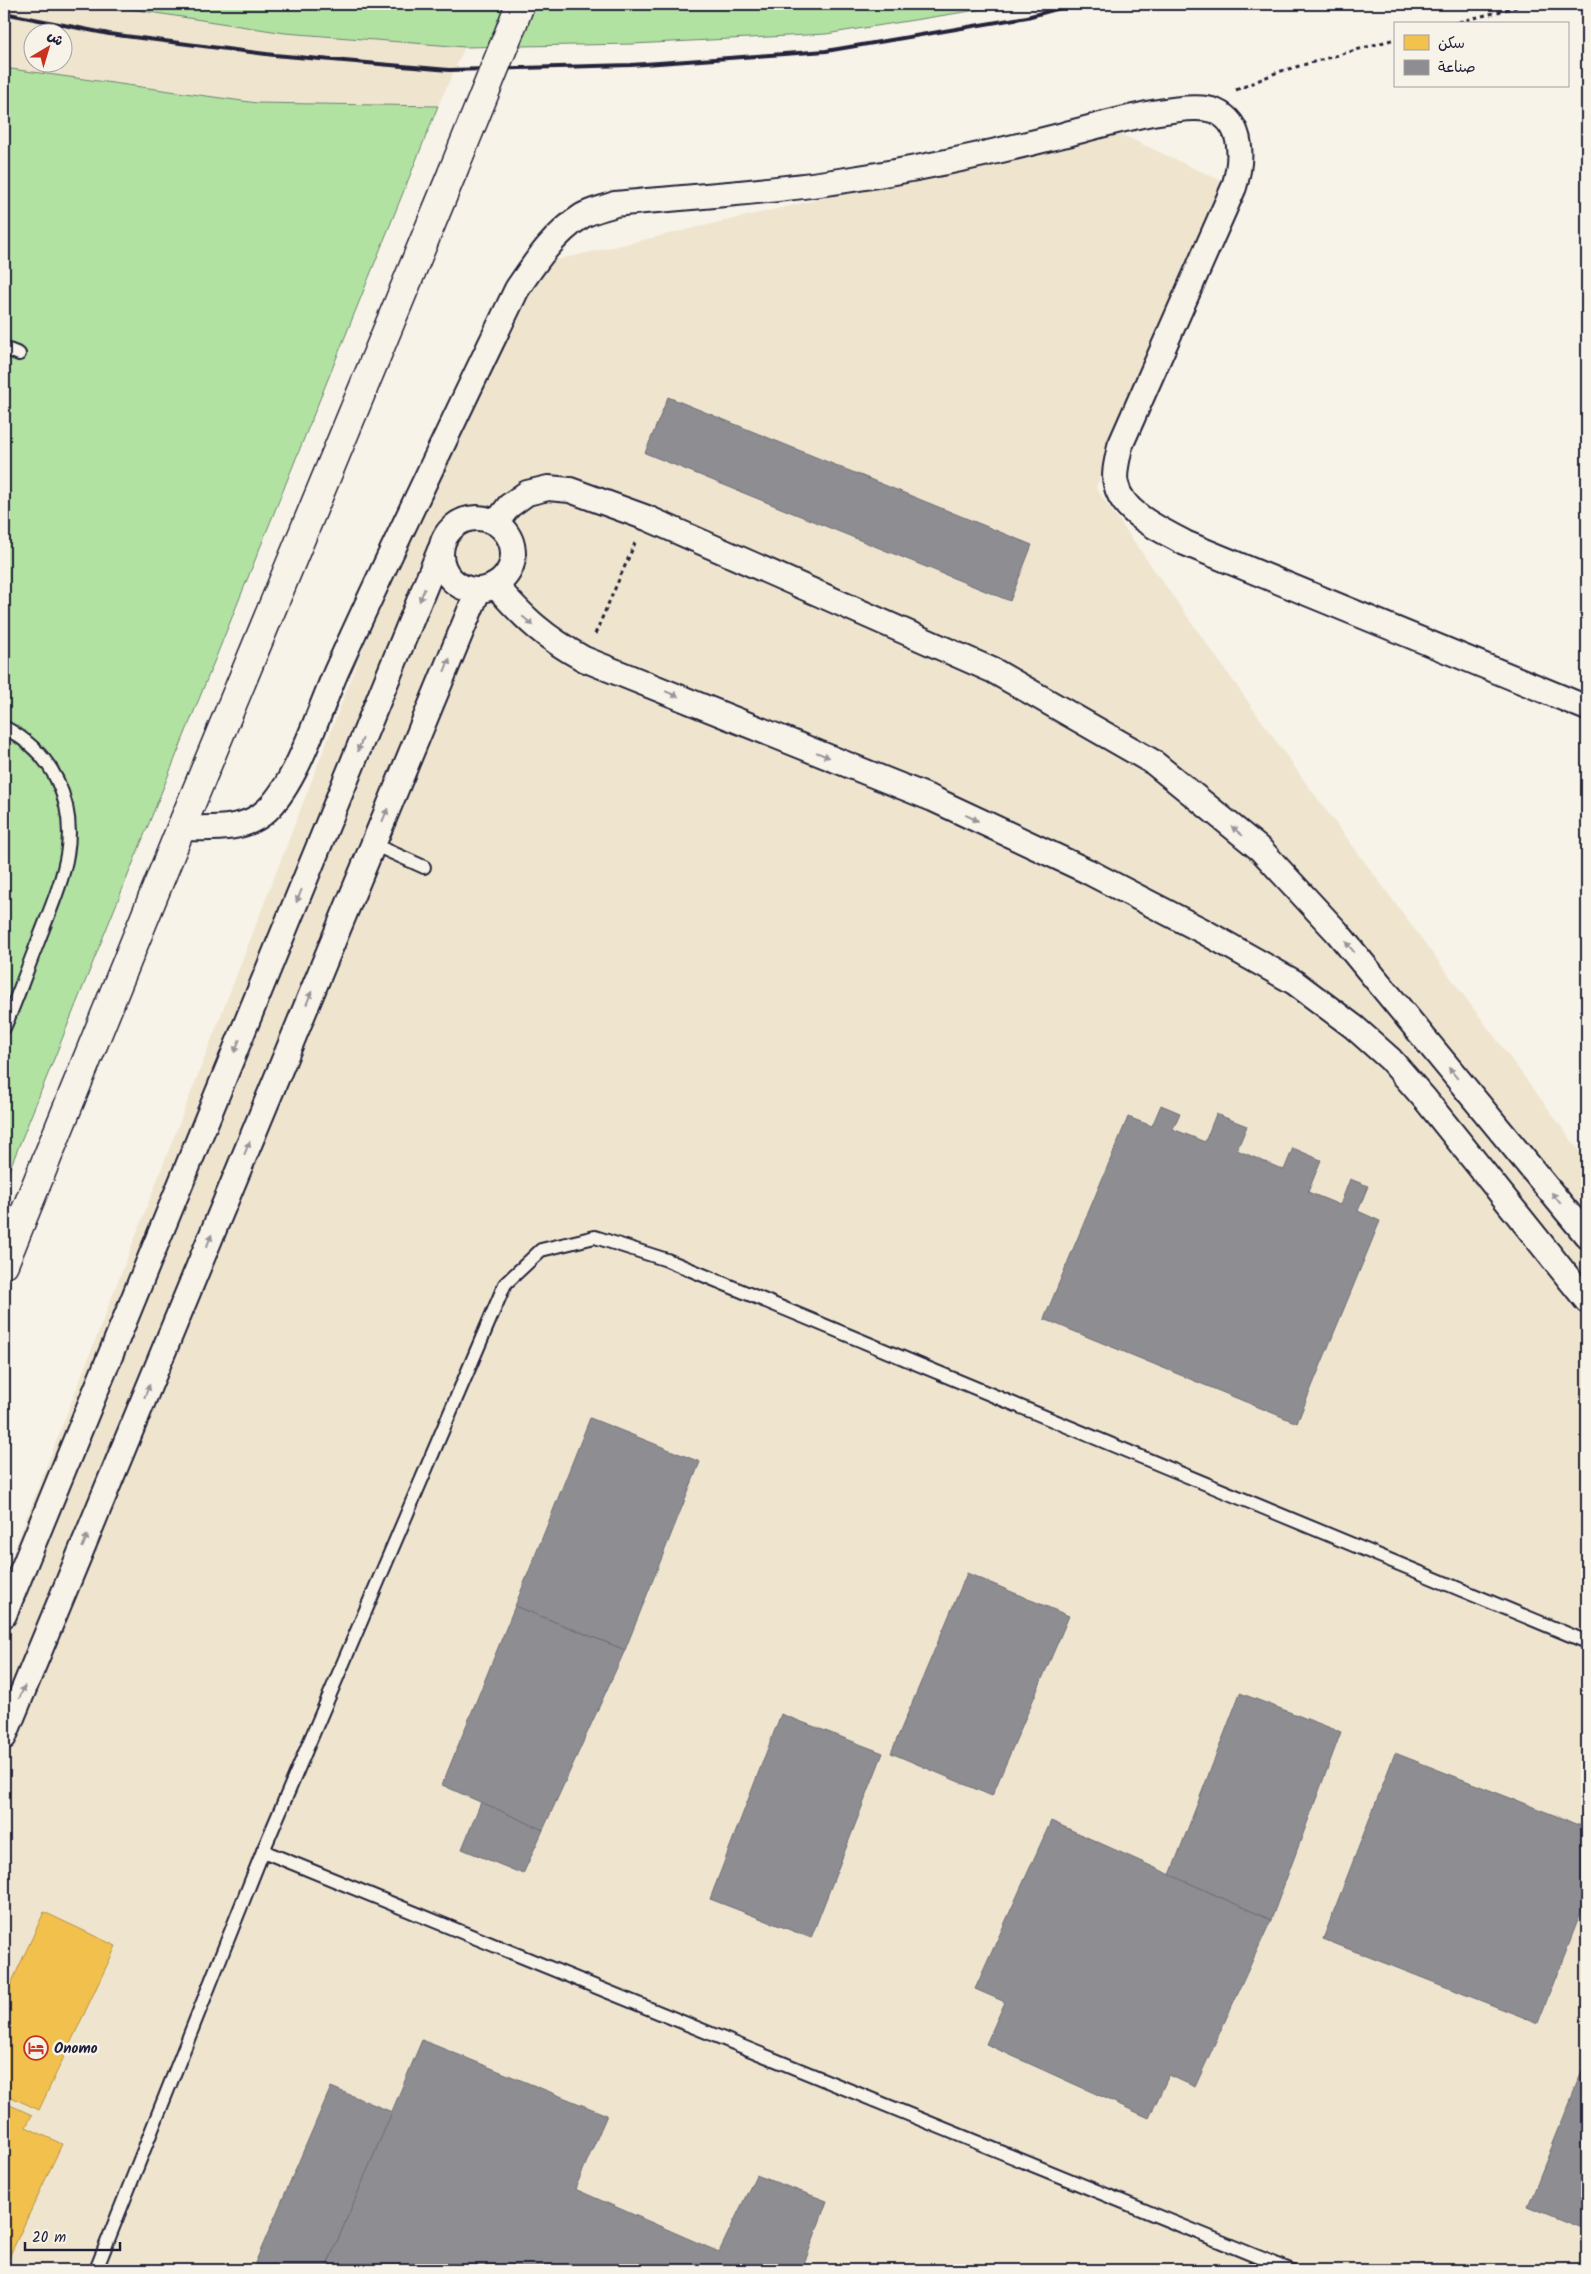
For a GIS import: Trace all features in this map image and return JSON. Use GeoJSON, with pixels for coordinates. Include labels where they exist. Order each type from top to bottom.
{"type":"FeatureCollection","features":[{"type":"Feature","properties":{"kind":"street"},"geometry":{"type":"LineString","coordinates":[[4,1264],[181,828],[516,16]]}},
{"type":"Feature","properties":{"kind":"street"},"geometry":{"type":"LineString","coordinates":[[181,828],[229,827],[250,822],[266,812],[280,797],[292,776],[336,672],[517,289],[538,258],[559,234],[584,215],[615,204],[826,183],[988,154],[1137,117],[1197,108],[1215,110],[1234,126],[1240,152],[1238,170],[1234,187],[1120,446],[1115,483],[1120,496],[1130,508],[1148,522],[1185,543],[1587,708]]}},
{"type":"Feature","properties":{"kind":"street"},"geometry":{"type":"LineString","coordinates":[[496,523],[509,506],[527,493],[548,488],[570,490],[646,518],[994,671],[1153,762],[1261,850],[1337,932],[1587,1236]]}},
{"type":"Feature","properties":{"kind":"street"},"geometry":{"type":"LineString","coordinates":[[4,1615],[444,538],[451,528],[461,521],[473,517],[485,518],[496,523],[506,532],[511,542],[513,555],[511,567],[504,577],[487,588],[373,844],[4,1737]]}},
{"type":"Feature","properties":{"kind":"street"},"geometry":{"type":"LineString","coordinates":[[440,550],[442,566],[450,579],[463,587],[487,588],[557,644],[584,659],[933,799],[1104,880],[1203,931],[1294,982],[1354,1027],[1390,1059],[1425,1099],[1587,1301]]}},
{"type":"Feature","properties":{"kind":"lane"},"geometry":{"type":"LineString","coordinates":[[4,348],[19,354]]}},
{"type":"Feature","properties":{"kind":"lane"},"geometry":{"type":"LineString","coordinates":[[4,727],[36,750],[52,771],[64,796],[70,821],[67,857],[58,891],[4,1028]]}},
{"type":"Feature","properties":{"kind":"lane"},"geometry":{"type":"LineString","coordinates":[[373,844],[424,866]]}},
{"type":"Feature","properties":{"kind":"lane"},"geometry":{"type":"LineString","coordinates":[[96,2270],[263,1851],[505,1284],[542,1250],[595,1237],[667,1260],[1587,1642]]}},
{"type":"Feature","properties":{"kind":"lane"},"geometry":{"type":"LineString","coordinates":[[263,1851],[1290,2270]]}},
{"type":"Feature","properties":{"kind":"path"},"geometry":{"type":"LineString","coordinates":[[1459,22],[1528,4]]}},
{"type":"Feature","properties":{"kind":"path"},"geometry":{"type":"LineString","coordinates":[[1197,108],[1278,72],[1394,39]]}},
{"type":"Feature","properties":{"kind":"path"},"geometry":{"type":"LineString","coordinates":[[584,659],[646,518]]}},
{"type":"Feature","properties":{"kind":"shaded area"},"geometry":{"type":"Polygon","coordinates":[[[4,4],[98,4],[285,33],[465,47],[438,106],[257,103],[33,72],[72,72],[72,22],[22,22],[22,70],[4,68],[4,4]]]}},
{"type":"Feature","properties":{"kind":"shaded area"},"geometry":{"type":"Polygon","coordinates":[[[1114,131],[1226,183],[1096,488],[1306,783],[1587,1161],[1587,2270],[4,2270],[4,1576],[378,609],[543,263],[1114,131]]]}},
{"type":"Feature","properties":{"kind":"green space"},"geometry":{"type":"Polygon","coordinates":[[[98,4],[1015,4],[826,34],[633,44],[465,47],[285,33],[98,4]]]}},
{"type":"Feature","properties":{"kind":"green space"},"geometry":{"type":"Polygon","coordinates":[[[4,68],[257,103],[438,106],[4,1183],[4,68]]]}},
{"type":"Feature","properties":{"kind":"building: سكن","name":"Onomo"},"geometry":{"type":"Polygon","coordinates":[[[44,1912],[116,1946],[39,2110],[11,2097],[8,2104],[32,2115],[26,2127],[62,2144],[4,2268],[4,1999],[44,1912]]]}},
{"type":"Feature","properties":{"kind":"building: صناعة"},"geometry":{"type":"Polygon","coordinates":[[[668,397],[1032,545],[1010,601],[645,453],[668,397]]]}},
{"type":"Feature","properties":{"kind":"building: صناعة"},"geometry":{"type":"Polygon","coordinates":[[[1161,1105],[1180,1113],[1173,1129],[1205,1142],[1216,1114],[1247,1126],[1237,1150],[1284,1170],[1293,1148],[1321,1160],[1308,1192],[1340,1205],[1350,1179],[1368,1186],[1358,1211],[1380,1221],[1297,1423],[1044,1319],[1128,1117],[1152,1126],[1161,1105]]]}},
{"type":"Feature","properties":{"kind":"building: صناعة"},"geometry":{"type":"Polygon","coordinates":[[[590,1418],[700,1462],[625,1650],[515,1606],[590,1418]]]}},
{"type":"Feature","properties":{"kind":"building: صناعة"},"geometry":{"type":"Polygon","coordinates":[[[967,1573],[1069,1616],[992,1796],[891,1753],[967,1573]]]}},
{"type":"Feature","properties":{"kind":"building: صناعة"},"geometry":{"type":"Polygon","coordinates":[[[515,1606],[625,1650],[543,1830],[442,1785],[515,1606]]]}},
{"type":"Feature","properties":{"kind":"building: صناعة"},"geometry":{"type":"Polygon","coordinates":[[[1240,1693],[1341,1732],[1271,1920],[1170,1875],[1240,1693]]]}},
{"type":"Feature","properties":{"kind":"building: صناعة"},"geometry":{"type":"Polygon","coordinates":[[[781,1714],[883,1753],[811,1938],[710,1899],[781,1714]]]}},
{"type":"Feature","properties":{"kind":"building: صناعة"},"geometry":{"type":"Polygon","coordinates":[[[1395,1753],[1587,1828],[1587,1897],[1538,2023],[1323,1939],[1395,1753]]]}},
{"type":"Feature","properties":{"kind":"building: صناعة"},"geometry":{"type":"Polygon","coordinates":[[[481,1802],[543,1830],[523,1874],[462,1849],[481,1802]]]}},
{"type":"Feature","properties":{"kind":"building: صناعة"},"geometry":{"type":"Polygon","coordinates":[[[1051,1821],[1271,1920],[1195,2087],[1169,2075],[1149,2118],[986,2044],[1005,2002],[975,1989],[1051,1821]]]}},
{"type":"Feature","properties":{"kind":"building: صناعة"},"geometry":{"type":"Polygon","coordinates":[[[422,2040],[607,2115],[575,2189],[719,2252],[756,2175],[827,2201],[802,2270],[325,2270],[422,2040]]]}},
{"type":"Feature","properties":{"kind":"building: صناعة"},"geometry":{"type":"Polygon","coordinates":[[[1587,2059],[1587,2230],[1528,2206],[1587,2059]]]}},
{"type":"Feature","properties":{"kind":"building: صناعة"},"geometry":{"type":"Polygon","coordinates":[[[331,2087],[392,2112],[325,2270],[252,2270],[331,2087]]]}},
{"type":"Feature","properties":{"kind":"railway"},"geometry":{"type":"LineString","coordinates":[[4,13],[109,34],[274,55],[449,70],[631,65],[826,51],[1027,17],[1075,4]]}},
{"type":"Feature","properties":{"kind":"place","name":"Onomo"},"geometry":{"type":"Point","coordinates":[36,2048]}}]}
